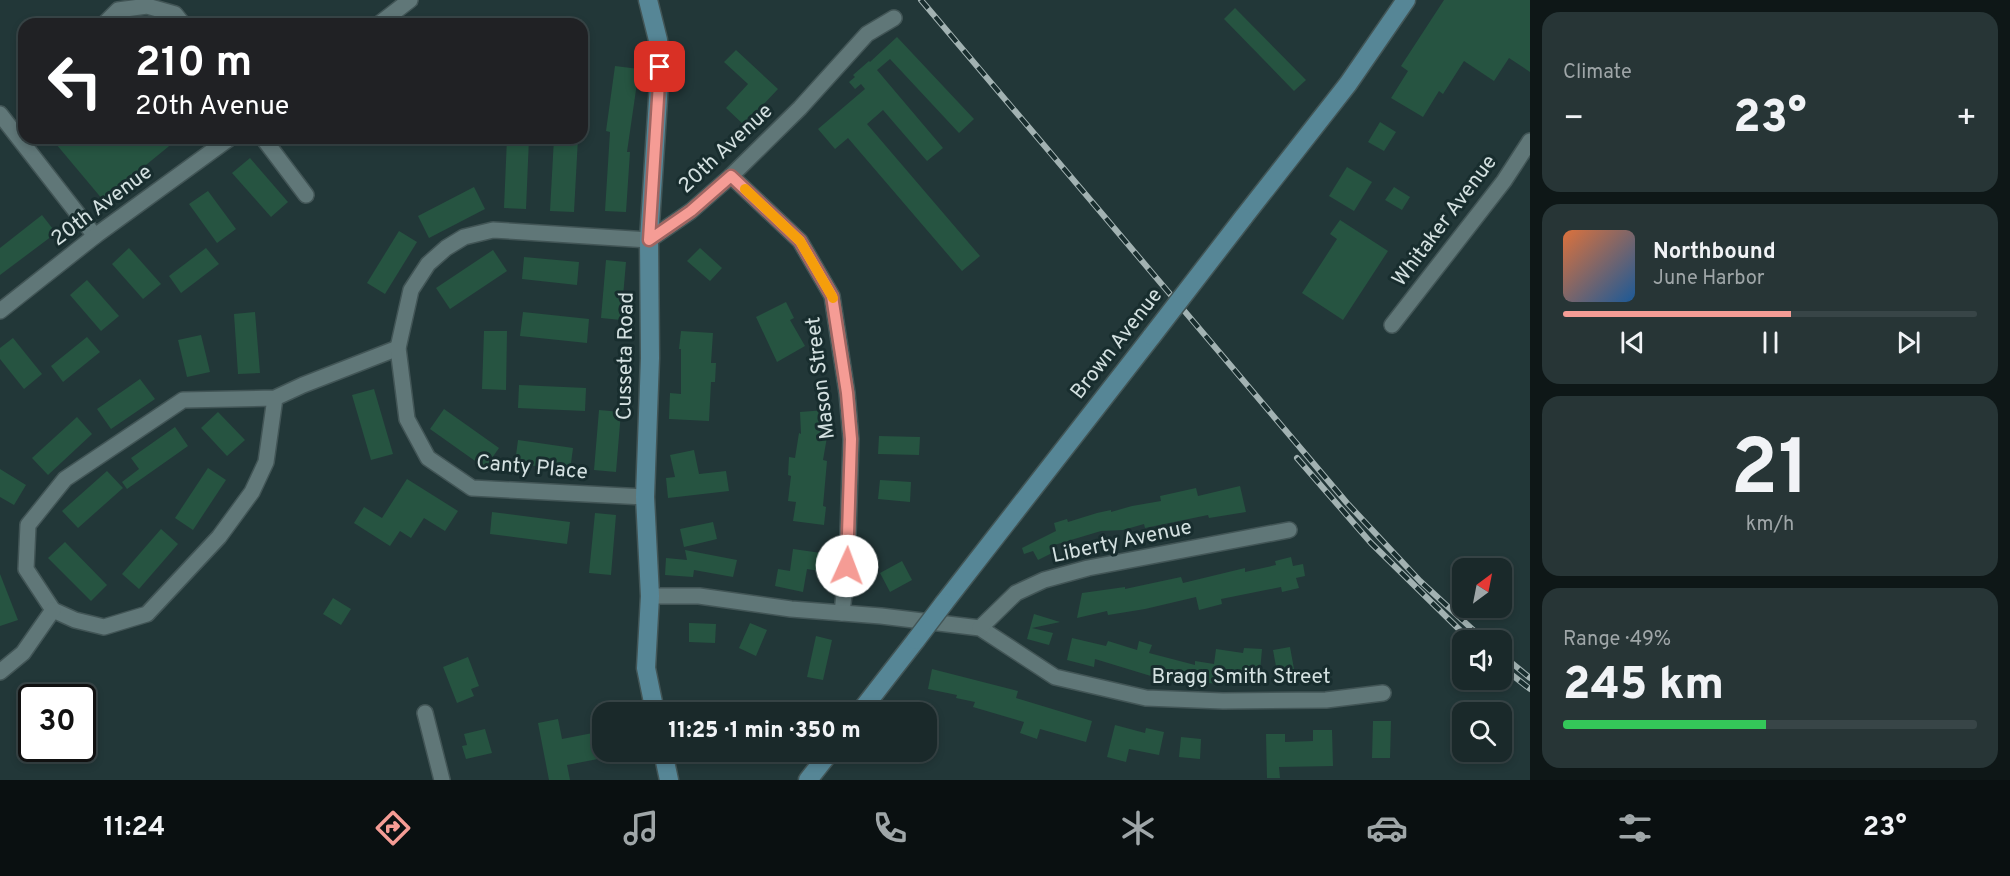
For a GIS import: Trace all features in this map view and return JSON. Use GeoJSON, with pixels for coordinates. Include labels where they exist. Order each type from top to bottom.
{"type":"FeatureCollection","features":[{"type":"Feature","properties":{"kind":"street"},"geometry":{"type":"LineString","coordinates":[[387,18],[410,0]]}},
{"type":"Feature","properties":{"kind":"street","name":"Cusseta Road"},"geometry":{"type":"LineString","coordinates":[[648,0],[657,39],[660,67],[649,240],[650,357],[645,497],[650,596],[646,668],[653,702]]}},
{"type":"Feature","properties":{"kind":"street","name":"Brown Avenue"},"geometry":{"type":"LineString","coordinates":[[868,702],[1348,84],[1406,0]]}},
{"type":"Feature","properties":{"kind":"street"},"geometry":{"type":"LineString","coordinates":[[110,18],[118,10],[147,6],[175,14],[178,18]]}},
{"type":"Feature","properties":{"kind":"street","name":"20th Avenue"},"geometry":{"type":"LineString","coordinates":[[649,240],[691,211],[731,176],[800,108],[867,34],[894,18]]}},
{"type":"Feature","properties":{"kind":"street"},"geometry":{"type":"LineString","coordinates":[[0,114],[18,137]]}},
{"type":"Feature","properties":{"kind":"street","name":"Whitaker Avenue"},"geometry":{"type":"LineString","coordinates":[[1392,325],[1504,181],[1530,141]]}},
{"type":"Feature","properties":{"kind":"street"},"geometry":{"type":"LineString","coordinates":[[23,144],[95,236]]}},
{"type":"Feature","properties":{"kind":"street","name":"20th Avenue"},"geometry":{"type":"LineString","coordinates":[[0,311],[95,236],[222,144]]}},
{"type":"Feature","properties":{"kind":"street"},"geometry":{"type":"LineString","coordinates":[[268,144],[306,195]]}},
{"type":"Feature","properties":{"kind":"street","name":"Mason Street"},"geometry":{"type":"LineString","coordinates":[[731,176],[800,241],[832,296],[847,393],[851,439],[847,566],[842,613]]}},
{"type":"Feature","properties":{"kind":"street","name":"Canty Place"},"geometry":{"type":"LineString","coordinates":[[645,497],[472,488],[428,458],[407,420],[398,348],[411,290],[428,264],[446,248],[464,237],[493,230],[649,240]]}},
{"type":"Feature","properties":{"kind":"street"},"geometry":{"type":"LineString","coordinates":[[275,398],[266,462],[252,492],[219,537],[147,614],[104,627],[75,620],[53,610],[26,569],[28,525],[65,479],[183,400],[275,398],[398,348]]}},
{"type":"Feature","properties":{"kind":"street","name":"Liberty Avenue"},"geometry":{"type":"LineString","coordinates":[[980,628],[1016,593],[1044,580],[1088,568],[1289,530]]}},
{"type":"Feature","properties":{"kind":"street","name":"Bragg Smith Street"},"geometry":{"type":"LineString","coordinates":[[650,596],[699,596],[791,609],[980,628],[1055,677],[1146,698],[1223,701],[1326,700],[1383,693]]}},
{"type":"Feature","properties":{"kind":"street"},"geometry":{"type":"LineString","coordinates":[[0,672],[23,653],[53,610]]}},
{"type":"Feature","properties":{"kind":"street"},"geometry":{"type":"LineString","coordinates":[[424,713],[442,780]]}},
{"type":"Feature","properties":{"kind":"street"},"geometry":{"type":"LineString","coordinates":[[665,762],[669,780]]}},
{"type":"Feature","properties":{"kind":"street"},"geometry":{"type":"LineString","coordinates":[[808,780],[822,762]]}},
{"type":"Feature","properties":{"kind":"building"},"geometry":{"type":"Polygon","coordinates":[[[1444,0],[1530,0],[1530,72],[1509,58],[1494,81],[1464,61],[1443,94],[1439,91],[1423,117],[1391,98],[1408,71],[1401,66],[1444,0]]]}},
{"type":"Feature","properties":{"kind":"building"},"geometry":{"type":"Polygon","coordinates":[[[1235,8],[1306,80],[1294,91],[1224,19],[1235,8]]]}},
{"type":"Feature","properties":{"kind":"building"},"geometry":{"type":"Polygon","coordinates":[[[897,37],[974,119],[959,133],[890,59],[877,70],[943,148],[927,161],[883,110],[867,124],[980,256],[962,271],[848,138],[835,149],[818,129],[865,89],[861,84],[855,89],[849,82],[855,77],[853,75],[897,37]]]}},
{"type":"Feature","properties":{"kind":"building"},"geometry":{"type":"Polygon","coordinates":[[[736,50],[778,89],[744,125],[726,108],[748,84],[724,62],[736,50]]]}},
{"type":"Feature","properties":{"kind":"building"},"geometry":{"type":"Polygon","coordinates":[[[615,66],[639,69],[627,152],[630,152],[626,212],[605,211],[610,132],[606,131],[615,66]]]}},
{"type":"Feature","properties":{"kind":"building"},"geometry":{"type":"Polygon","coordinates":[[[1380,122],[1396,132],[1384,151],[1368,142],[1380,122]]]}},
{"type":"Feature","properties":{"kind":"building"},"geometry":{"type":"Polygon","coordinates":[[[56,144],[172,144],[103,200],[56,144]]]}},
{"type":"Feature","properties":{"kind":"building"},"geometry":{"type":"Polygon","coordinates":[[[507,144],[529,144],[526,209],[504,208],[507,144]]]}},
{"type":"Feature","properties":{"kind":"building"},"geometry":{"type":"Polygon","coordinates":[[[554,144],[578,144],[574,212],[550,211],[554,144]]]}},
{"type":"Feature","properties":{"kind":"building"},"geometry":{"type":"Polygon","coordinates":[[[250,158],[288,202],[271,217],[232,173],[250,158]]]}},
{"type":"Feature","properties":{"kind":"building"},"geometry":{"type":"Polygon","coordinates":[[[1347,167],[1372,182],[1354,211],[1329,196],[1347,167]]]}},
{"type":"Feature","properties":{"kind":"building"},"geometry":{"type":"Polygon","coordinates":[[[474,187],[485,209],[429,238],[418,216],[474,187]]]}},
{"type":"Feature","properties":{"kind":"building"},"geometry":{"type":"Polygon","coordinates":[[[1394,187],[1410,197],[1402,210],[1385,200],[1394,187]]]}},
{"type":"Feature","properties":{"kind":"building"},"geometry":{"type":"Polygon","coordinates":[[[208,191],[236,229],[217,243],[189,204],[208,191]]]}},
{"type":"Feature","properties":{"kind":"building"},"geometry":{"type":"Polygon","coordinates":[[[42,215],[56,233],[0,275],[0,248],[42,215]]]}},
{"type":"Feature","properties":{"kind":"building"},"geometry":{"type":"Polygon","coordinates":[[[1340,220],[1388,251],[1343,320],[1302,293],[1337,239],[1330,234],[1340,220]]]}},
{"type":"Feature","properties":{"kind":"building"},"geometry":{"type":"Polygon","coordinates":[[[399,231],[417,242],[385,294],[367,283],[399,231]]]}},
{"type":"Feature","properties":{"kind":"building"},"geometry":{"type":"Polygon","coordinates":[[[129,248],[161,284],[143,299],[112,264],[129,248]]]}},
{"type":"Feature","properties":{"kind":"building"},"geometry":{"type":"Polygon","coordinates":[[[206,248],[219,264],[181,293],[169,276],[206,248]]]}},
{"type":"Feature","properties":{"kind":"building"},"geometry":{"type":"Polygon","coordinates":[[[700,248],[722,268],[710,281],[687,261],[700,248]]]}},
{"type":"Feature","properties":{"kind":"building"},"geometry":{"type":"Polygon","coordinates":[[[493,250],[507,271],[450,309],[436,288],[493,250]]]}},
{"type":"Feature","properties":{"kind":"building"},"geometry":{"type":"Polygon","coordinates":[[[524,257],[579,262],[577,285],[522,279],[524,257]]]}},
{"type":"Feature","properties":{"kind":"building"},"geometry":{"type":"Polygon","coordinates":[[[606,260],[626,262],[621,320],[601,318],[606,260]]]}},
{"type":"Feature","properties":{"kind":"building"},"geometry":{"type":"Polygon","coordinates":[[[87,280],[119,316],[101,331],[70,295],[87,280]]]}},
{"type":"Feature","properties":{"kind":"building"},"geometry":{"type":"Polygon","coordinates":[[[786,302],[794,318],[790,320],[805,346],[777,362],[756,317],[786,302]]]}},
{"type":"Feature","properties":{"kind":"building"},"geometry":{"type":"Polygon","coordinates":[[[255,312],[260,373],[238,374],[234,314],[255,312]]]}},
{"type":"Feature","properties":{"kind":"building"},"geometry":{"type":"Polygon","coordinates":[[[523,312],[589,319],[587,343],[520,336],[523,312]]]}},
{"type":"Feature","properties":{"kind":"building"},"geometry":{"type":"Polygon","coordinates":[[[484,331],[507,331],[506,390],[482,389],[484,331]]]}},
{"type":"Feature","properties":{"kind":"building"},"geometry":{"type":"Polygon","coordinates":[[[681,331],[713,333],[711,363],[716,363],[715,382],[711,382],[709,421],[669,419],[670,393],[681,394],[681,349],[679,349],[681,331]]]}},
{"type":"Feature","properties":{"kind":"building"},"geometry":{"type":"Polygon","coordinates":[[[201,335],[210,372],[187,377],[178,340],[201,335]]]}},
{"type":"Feature","properties":{"kind":"building"},"geometry":{"type":"Polygon","coordinates":[[[87,337],[100,352],[63,382],[51,366],[87,337]]]}},
{"type":"Feature","properties":{"kind":"building"},"geometry":{"type":"Polygon","coordinates":[[[13,338],[42,374],[24,389],[0,359],[0,348],[13,338]]]}},
{"type":"Feature","properties":{"kind":"building"},"geometry":{"type":"Polygon","coordinates":[[[140,379],[155,399],[111,429],[97,409],[140,379]]]}},
{"type":"Feature","properties":{"kind":"building"},"geometry":{"type":"Polygon","coordinates":[[[519,385],[586,388],[585,411],[518,408],[519,385]]]}},
{"type":"Feature","properties":{"kind":"building"},"geometry":{"type":"Polygon","coordinates":[[[374,389],[393,454],[371,460],[352,395],[374,389]]]}},
{"type":"Feature","properties":{"kind":"building"},"geometry":{"type":"Polygon","coordinates":[[[444,409],[499,448],[485,468],[430,429],[444,409]]]}},
{"type":"Feature","properties":{"kind":"building"},"geometry":{"type":"Polygon","coordinates":[[[599,410],[621,412],[616,472],[594,470],[599,410]]]}},
{"type":"Feature","properties":{"kind":"building"},"geometry":{"type":"Polygon","coordinates":[[[825,410],[827,437],[823,460],[827,461],[823,506],[826,507],[824,525],[793,521],[796,502],[788,501],[791,476],[788,475],[789,457],[795,458],[799,433],[801,434],[800,412],[825,410]]]}},
{"type":"Feature","properties":{"kind":"building"},"geometry":{"type":"Polygon","coordinates":[[[218,412],[245,440],[227,456],[201,428],[218,412]]]}},
{"type":"Feature","properties":{"kind":"building"},"geometry":{"type":"Polygon","coordinates":[[[77,417],[92,434],[48,475],[32,458],[77,417]]]}},
{"type":"Feature","properties":{"kind":"building"},"geometry":{"type":"Polygon","coordinates":[[[175,427],[188,446],[127,489],[122,482],[139,469],[131,458],[175,427]]]}},
{"type":"Feature","properties":{"kind":"building"},"geometry":{"type":"Polygon","coordinates":[[[879,436],[920,437],[919,455],[878,454],[879,436]]]}},
{"type":"Feature","properties":{"kind":"building"},"geometry":{"type":"Polygon","coordinates":[[[518,440],[573,448],[570,471],[515,463],[518,440]]]}},
{"type":"Feature","properties":{"kind":"building"},"geometry":{"type":"Polygon","coordinates":[[[694,450],[699,474],[726,471],[729,491],[668,498],[666,478],[675,477],[670,455],[694,450]]]}},
{"type":"Feature","properties":{"kind":"building"},"geometry":{"type":"Polygon","coordinates":[[[208,468],[226,480],[193,530],[175,518],[208,468]]]}},
{"type":"Feature","properties":{"kind":"building"},"geometry":{"type":"Polygon","coordinates":[[[0,469],[26,485],[14,505],[0,497],[0,469]]]}},
{"type":"Feature","properties":{"kind":"building"},"geometry":{"type":"Polygon","coordinates":[[[107,471],[123,488],[78,528],[62,511],[107,471]]]}},
{"type":"Feature","properties":{"kind":"building"},"geometry":{"type":"Polygon","coordinates":[[[407,479],[458,511],[445,531],[424,518],[411,538],[400,531],[390,546],[354,523],[364,507],[382,518],[407,479]]]}},
{"type":"Feature","properties":{"kind":"building"},"geometry":{"type":"Polygon","coordinates":[[[880,480],[911,482],[910,502],[878,499],[880,480]]]}},
{"type":"Feature","properties":{"kind":"building"},"geometry":{"type":"Polygon","coordinates":[[[1240,486],[1246,512],[1209,518],[1208,515],[1145,528],[1144,524],[1123,530],[1101,531],[1051,546],[1054,552],[1038,560],[1033,551],[1024,554],[1022,548],[1056,531],[1054,523],[1067,519],[1068,522],[1097,513],[1161,501],[1160,496],[1196,488],[1198,496],[1240,486]]]}},
{"type":"Feature","properties":{"kind":"building"},"geometry":{"type":"Polygon","coordinates":[[[492,512],[570,522],[567,544],[490,534],[492,512]]]}},
{"type":"Feature","properties":{"kind":"building"},"geometry":{"type":"Polygon","coordinates":[[[595,513],[616,515],[611,575],[589,573],[595,513]]]}},
{"type":"Feature","properties":{"kind":"building"},"geometry":{"type":"Polygon","coordinates":[[[713,522],[717,539],[684,547],[680,529],[713,522]]]}},
{"type":"Feature","properties":{"kind":"building"},"geometry":{"type":"Polygon","coordinates":[[[161,529],[178,544],[139,589],[122,574],[161,529]]]}},
{"type":"Feature","properties":{"kind":"building"},"geometry":{"type":"Polygon","coordinates":[[[65,542],[107,585],[91,601],[48,558],[65,542]]]}},
{"type":"Feature","properties":{"kind":"building"},"geometry":{"type":"Polygon","coordinates":[[[793,549],[821,553],[819,571],[807,569],[803,592],[775,586],[778,569],[790,571],[793,549]]]}},
{"type":"Feature","properties":{"kind":"building"},"geometry":{"type":"Polygon","coordinates":[[[685,550],[737,560],[733,577],[694,570],[693,577],[665,575],[666,558],[687,560],[685,550]]]}},
{"type":"Feature","properties":{"kind":"building"},"geometry":{"type":"Polygon","coordinates":[[[1291,557],[1293,566],[1303,564],[1305,576],[1296,578],[1299,588],[1282,592],[1281,587],[1221,599],[1222,604],[1199,610],[1196,597],[1145,609],[1108,615],[1107,611],[1077,618],[1082,593],[1125,587],[1125,589],[1181,577],[1183,583],[1245,568],[1245,572],[1276,565],[1275,561],[1291,557]]]}},
{"type":"Feature","properties":{"kind":"building"},"geometry":{"type":"Polygon","coordinates":[[[902,561],[912,580],[890,592],[880,573],[902,561]]]}},
{"type":"Feature","properties":{"kind":"building"},"geometry":{"type":"Polygon","coordinates":[[[0,574],[18,620],[0,626],[0,574]]]}},
{"type":"Feature","properties":{"kind":"building"},"geometry":{"type":"Polygon","coordinates":[[[333,598],[351,609],[341,625],[323,614],[333,598]]]}},
{"type":"Feature","properties":{"kind":"building"},"geometry":{"type":"Polygon","coordinates":[[[1034,614],[1060,622],[1032,628],[1053,633],[1049,645],[1027,639],[1034,614]]]}},
{"type":"Feature","properties":{"kind":"building"},"geometry":{"type":"Polygon","coordinates":[[[689,623],[716,624],[715,643],[689,642],[689,623]]]}},
{"type":"Feature","properties":{"kind":"building"},"geometry":{"type":"Polygon","coordinates":[[[750,623],[767,630],[756,656],[739,648],[750,623]]]}},
{"type":"Feature","properties":{"kind":"building"},"geometry":{"type":"Polygon","coordinates":[[[816,636],[832,640],[823,680],[807,677],[816,636]]]}},
{"type":"Feature","properties":{"kind":"building"},"geometry":{"type":"Polygon","coordinates":[[[1072,638],[1106,646],[1108,641],[1137,650],[1139,641],[1152,645],[1149,653],[1195,665],[1195,661],[1214,664],[1216,649],[1243,653],[1244,648],[1262,649],[1259,683],[1233,680],[1232,686],[1186,680],[1184,685],[1164,682],[1164,680],[1095,659],[1094,667],[1067,660],[1072,638]]]}},
{"type":"Feature","properties":{"kind":"building"},"geometry":{"type":"Polygon","coordinates":[[[1290,647],[1296,680],[1279,683],[1273,650],[1290,647]]]}},
{"type":"Feature","properties":{"kind":"building"},"geometry":{"type":"Polygon","coordinates":[[[468,657],[479,686],[471,689],[474,696],[457,703],[443,667],[468,657]]]}},
{"type":"Feature","properties":{"kind":"building"},"geometry":{"type":"Polygon","coordinates":[[[932,669],[1018,691],[1016,698],[1092,721],[1086,742],[1040,729],[1037,739],[1020,733],[1024,722],[973,707],[975,702],[956,698],[957,695],[928,689],[932,669]]]}},
{"type":"Feature","properties":{"kind":"building"},"geometry":{"type":"Polygon","coordinates":[[[558,719],[562,739],[592,733],[592,760],[567,765],[570,780],[549,780],[538,723],[558,719]]]}},
{"type":"Feature","properties":{"kind":"building"},"geometry":{"type":"Polygon","coordinates":[[[1373,721],[1391,721],[1390,758],[1372,758],[1373,721]]]}},
{"type":"Feature","properties":{"kind":"building"},"geometry":{"type":"Polygon","coordinates":[[[1115,725],[1145,733],[1146,728],[1164,732],[1159,755],[1129,749],[1126,762],[1107,757],[1115,725]]]}},
{"type":"Feature","properties":{"kind":"building"},"geometry":{"type":"Polygon","coordinates":[[[485,729],[492,753],[466,759],[462,746],[467,745],[464,734],[485,729]]]}},
{"type":"Feature","properties":{"kind":"building"},"geometry":{"type":"Polygon","coordinates":[[[1313,730],[1332,730],[1333,766],[1279,767],[1280,778],[1267,778],[1266,734],[1285,734],[1285,742],[1313,741],[1313,730]]]}},
{"type":"Feature","properties":{"kind":"building"},"geometry":{"type":"Polygon","coordinates":[[[1181,737],[1201,739],[1200,759],[1179,757],[1181,737]]]}},
{"type":"Feature","properties":{"kind":"railway"},"geometry":{"type":"LineString","coordinates":[[921,0],[1347,503],[1420,581],[1473,630]]}},
{"type":"Feature","properties":{"kind":"railway"},"geometry":{"type":"LineString","coordinates":[[1297,458],[1371,543],[1460,630]]}},
{"type":"Feature","properties":{"kind":"railway"},"geometry":{"type":"LineString","coordinates":[[1512,663],[1530,678]]}},
{"type":"Feature","properties":{"kind":"railway"},"geometry":{"type":"LineString","coordinates":[[1512,675],[1530,689]]}},
{"type":"Feature","properties":{"kind":"slow traffic"},"geometry":{"type":"LineString","coordinates":[[745,189],[800,241],[833,298]]}},
{"type":"Feature","properties":{"kind":"route"},"geometry":{"type":"LineString","coordinates":[[660,67],[649,240],[691,211],[731,176],[800,241],[832,296],[847,393],[851,439],[847,566]]}}]}
